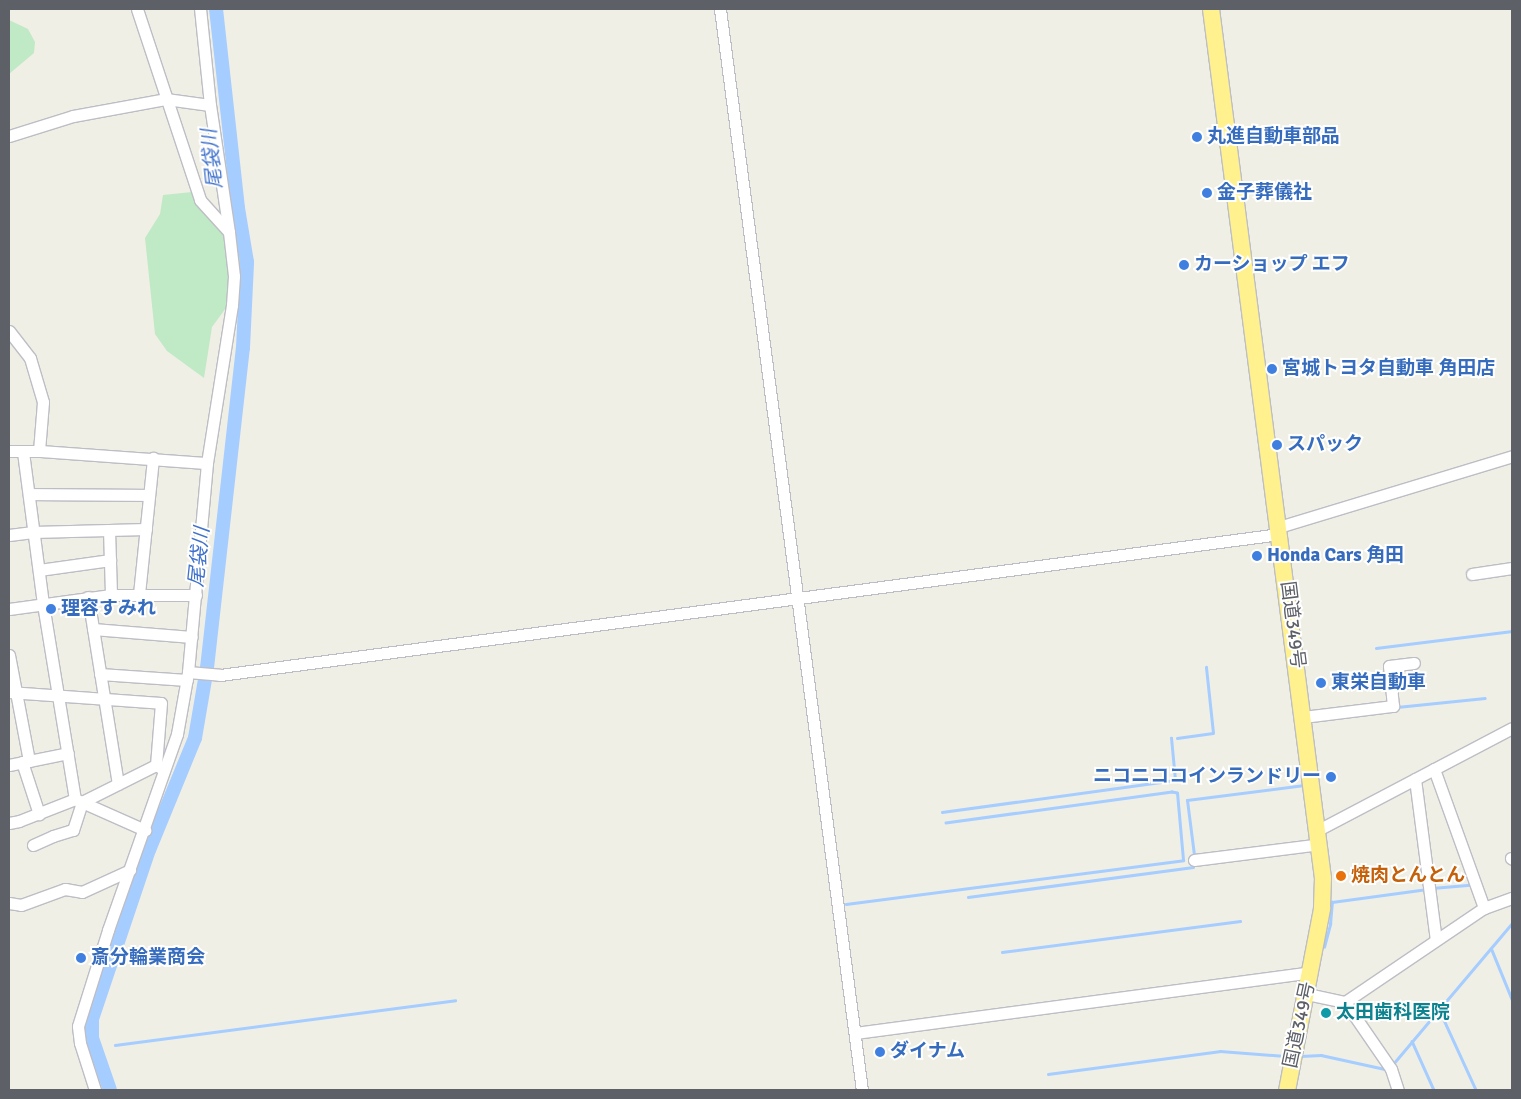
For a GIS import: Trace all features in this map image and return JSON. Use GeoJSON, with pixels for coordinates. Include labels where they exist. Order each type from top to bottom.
{"type":"FeatureCollection","features":[{"type":"Feature","properties":{"kind":"highway","name":"国道349号"},"geometry":{"type":"LineString","coordinates":[[1211,9],[1280,530],[1319,837],[1324,897],[1307,994],[1286,1090]]}},
{"type":"Feature","properties":{"kind":"street"},"geometry":{"type":"LineString","coordinates":[[137,9],[200,200],[229,232]]}},
{"type":"Feature","properties":{"kind":"street"},"geometry":{"type":"LineString","coordinates":[[95,1090],[80,1043],[78,1026],[82,1006],[166,771],[177,734],[190,675],[208,463],[232,305],[234,276],[210,105],[200,9]]}},
{"type":"Feature","properties":{"kind":"street"},"geometry":{"type":"LineString","coordinates":[[720,9],[862,1090]]}},
{"type":"Feature","properties":{"kind":"street"},"geometry":{"type":"LineString","coordinates":[[9,136],[73,116],[166,99],[210,105]]}},
{"type":"Feature","properties":{"kind":"street"},"geometry":{"type":"LineString","coordinates":[[9,331],[30,358],[43,402],[39,451]]}},
{"type":"Feature","properties":{"kind":"street"},"geometry":{"type":"LineString","coordinates":[[9,451],[39,451],[208,463]]}},
{"type":"Feature","properties":{"kind":"street"},"geometry":{"type":"LineString","coordinates":[[23,452],[43,604],[68,753],[79,801],[73,830],[53,836],[34,845]]}},
{"type":"Feature","properties":{"kind":"street"},"geometry":{"type":"LineString","coordinates":[[100,674],[214,674],[797,599],[1280,530],[1512,456]]}},
{"type":"Feature","properties":{"kind":"street"},"geometry":{"type":"LineString","coordinates":[[139,594],[153,458]]}},
{"type":"Feature","properties":{"kind":"street"},"geometry":{"type":"LineString","coordinates":[[28,494],[149,495]]}},
{"type":"Feature","properties":{"kind":"street"},"geometry":{"type":"LineString","coordinates":[[9,535],[34,532],[146,529]]}},
{"type":"Feature","properties":{"kind":"street"},"geometry":{"type":"LineString","coordinates":[[109,530],[111,595]]}},
{"type":"Feature","properties":{"kind":"street"},"geometry":{"type":"LineString","coordinates":[[39,570],[110,560]]}},
{"type":"Feature","properties":{"kind":"street"},"geometry":{"type":"LineString","coordinates":[[1472,574],[1512,568]]}},
{"type":"Feature","properties":{"kind":"street"},"geometry":{"type":"LineString","coordinates":[[9,609],[111,595],[196,595]]}},
{"type":"Feature","properties":{"kind":"street"},"geometry":{"type":"LineString","coordinates":[[88,597],[118,784]]}},
{"type":"Feature","properties":{"kind":"street"},"geometry":{"type":"LineString","coordinates":[[93,629],[192,637]]}},
{"type":"Feature","properties":{"kind":"street"},"geometry":{"type":"LineString","coordinates":[[9,655],[12,692],[38,814]]}},
{"type":"Feature","properties":{"kind":"street"},"geometry":{"type":"LineString","coordinates":[[1303,717],[1393,706],[1388,666],[1414,663]]}},
{"type":"Feature","properties":{"kind":"street"},"geometry":{"type":"LineString","coordinates":[[12,692],[161,703],[156,765]]}},
{"type":"Feature","properties":{"kind":"street"},"geometry":{"type":"LineString","coordinates":[[1194,860],[1319,837],[1415,779],[1512,728]]}},
{"type":"Feature","properties":{"kind":"street"},"geometry":{"type":"LineString","coordinates":[[9,765],[68,753]]}},
{"type":"Feature","properties":{"kind":"street"},"geometry":{"type":"LineString","coordinates":[[156,765],[166,771]]}},
{"type":"Feature","properties":{"kind":"street"},"geometry":{"type":"LineString","coordinates":[[9,823],[79,801],[156,765]]}},
{"type":"Feature","properties":{"kind":"street"},"geometry":{"type":"LineString","coordinates":[[1434,769],[1484,908]]}},
{"type":"Feature","properties":{"kind":"street"},"geometry":{"type":"LineString","coordinates":[[1415,779],[1436,940]]}},
{"type":"Feature","properties":{"kind":"street"},"geometry":{"type":"LineString","coordinates":[[79,801],[145,830]]}},
{"type":"Feature","properties":{"kind":"street"},"geometry":{"type":"LineString","coordinates":[[9,903],[21,905],[66,889],[82,892],[130,870]]}},
{"type":"Feature","properties":{"kind":"street"},"geometry":{"type":"LineString","coordinates":[[1345,1002],[1484,908],[1512,898]]}},
{"type":"Feature","properties":{"kind":"street"},"geometry":{"type":"LineString","coordinates":[[855,1033],[1311,972]]}},
{"type":"Feature","properties":{"kind":"street"},"geometry":{"type":"LineString","coordinates":[[1307,994],[1345,1002],[1391,1069],[1395,1090]]}},
{"type":"Feature","properties":{"kind":"green space"},"geometry":{"type":"Polygon","coordinates":[[[9,20],[28,29],[35,42],[34,53],[9,74],[9,20]]]}},
{"type":"Feature","properties":{"kind":"green space"},"geometry":{"type":"Polygon","coordinates":[[[192,192],[233,222],[245,242],[252,282],[244,296],[226,308],[212,327],[204,378],[167,351],[155,334],[145,238],[160,214],[163,195],[192,192]]]}},
{"type":"Feature","properties":{"kind":"waterway","name":"尾袋川"},"geometry":{"type":"LineString","coordinates":[[110,1090],[92,1038],[92,1019],[149,850],[195,738],[207,668],[243,348],[247,262],[238,208],[216,9]]}},
{"type":"Feature","properties":{"kind":"waterway"},"geometry":{"type":"LineString","coordinates":[[1376,648],[1512,631]]}},
{"type":"Feature","properties":{"kind":"waterway"},"geometry":{"type":"LineString","coordinates":[[1177,738],[1213,733],[1206,667]]}},
{"type":"Feature","properties":{"kind":"waterway"},"geometry":{"type":"LineString","coordinates":[[1397,707],[1485,698]]}},
{"type":"Feature","properties":{"kind":"waterway"},"geometry":{"type":"LineString","coordinates":[[942,812],[1175,780],[1171,738]]}},
{"type":"Feature","properties":{"kind":"waterway"},"geometry":{"type":"LineString","coordinates":[[1194,855],[1187,800],[1304,785]]}},
{"type":"Feature","properties":{"kind":"waterway"},"geometry":{"type":"LineString","coordinates":[[846,904],[1183,860],[1177,793],[1172,792],[946,823]]}},
{"type":"Feature","properties":{"kind":"waterway"},"geometry":{"type":"LineString","coordinates":[[968,897],[1193,867]]}},
{"type":"Feature","properties":{"kind":"waterway"},"geometry":{"type":"LineString","coordinates":[[1432,888],[1470,885]]}},
{"type":"Feature","properties":{"kind":"waterway"},"geometry":{"type":"LineString","coordinates":[[1324,947],[1330,924],[1332,902],[1427,889]]}},
{"type":"Feature","properties":{"kind":"waterway"},"geometry":{"type":"LineString","coordinates":[[1002,952],[1240,921]]}},
{"type":"Feature","properties":{"kind":"waterway"},"geometry":{"type":"LineString","coordinates":[[1393,1064],[1512,923]]}},
{"type":"Feature","properties":{"kind":"waterway"},"geometry":{"type":"LineString","coordinates":[[1492,950],[1512,999]]}},
{"type":"Feature","properties":{"kind":"waterway"},"geometry":{"type":"LineString","coordinates":[[115,1045],[455,1000]]}},
{"type":"Feature","properties":{"kind":"waterway"},"geometry":{"type":"LineString","coordinates":[[1439,1009],[1476,1090]]}},
{"type":"Feature","properties":{"kind":"waterway"},"geometry":{"type":"LineString","coordinates":[[1412,1041],[1434,1090]]}},
{"type":"Feature","properties":{"kind":"waterway"},"geometry":{"type":"LineString","coordinates":[[1048,1074],[1220,1051],[1285,1056]]}},
{"type":"Feature","properties":{"kind":"waterway"},"geometry":{"type":"LineString","coordinates":[[1301,1056],[1321,1055],[1385,1069]]}},
{"type":"Feature","properties":{"kind":"place","name":"丸進自動車部品"},"geometry":{"type":"Point","coordinates":[1197,137]}},
{"type":"Feature","properties":{"kind":"place","name":"金子葬儀社"},"geometry":{"type":"Point","coordinates":[1207,193]}},
{"type":"Feature","properties":{"kind":"place","name":"カーショップ エフ"},"geometry":{"type":"Point","coordinates":[1184,265]}},
{"type":"Feature","properties":{"kind":"place","name":"宮城トヨタ自動車 角田店"},"geometry":{"type":"Point","coordinates":[1272,369]}},
{"type":"Feature","properties":{"kind":"place","name":"スパック"},"geometry":{"type":"Point","coordinates":[1277,445]}},
{"type":"Feature","properties":{"kind":"place","name":"Honda Cars 角田"},"geometry":{"type":"Point","coordinates":[1257,556]}},
{"type":"Feature","properties":{"kind":"place","name":"理容すみれ"},"geometry":{"type":"Point","coordinates":[51,609]}},
{"type":"Feature","properties":{"kind":"place","name":"東栄自動車"},"geometry":{"type":"Point","coordinates":[1321,683]}},
{"type":"Feature","properties":{"kind":"place","name":"ニコニココインランドリー"},"geometry":{"type":"Point","coordinates":[1331,777]}},
{"type":"Feature","properties":{"kind":"place","name":"焼肉とんとん"},"geometry":{"type":"Point","coordinates":[1341,876]}},
{"type":"Feature","properties":{"kind":"place","name":"斎分輪業商会"},"geometry":{"type":"Point","coordinates":[81,958]}},
{"type":"Feature","properties":{"kind":"place","name":"太田歯科医院"},"geometry":{"type":"Point","coordinates":[1326,1013]}},
{"type":"Feature","properties":{"kind":"place","name":"ダイナム"},"geometry":{"type":"Point","coordinates":[880,1052]}}]}
